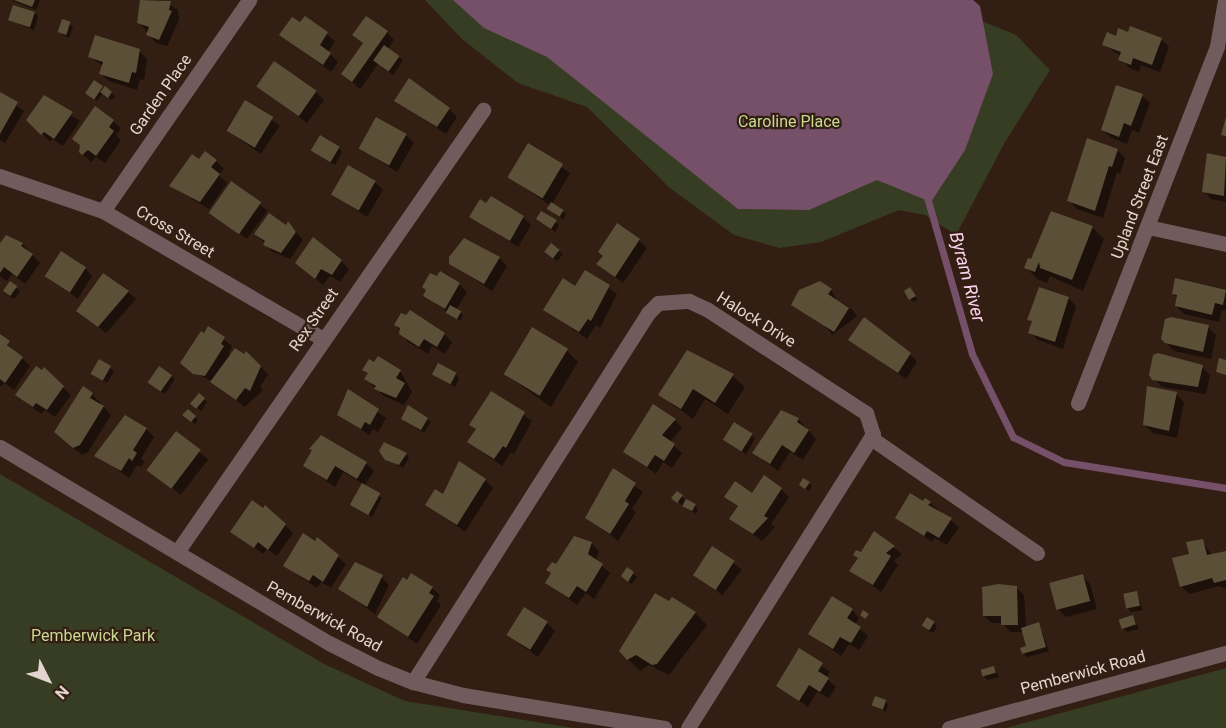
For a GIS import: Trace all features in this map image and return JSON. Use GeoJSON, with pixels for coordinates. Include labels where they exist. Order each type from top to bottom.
{"type":"FeatureCollection","features":[{"type":"Feature","properties":{"kind":"street","name":"Garden Place"},"geometry":{"type":"LineString","coordinates":[[103,211],[249,0]]}},
{"type":"Feature","properties":{"kind":"street","name":"Upland Street East"},"geometry":{"type":"LineString","coordinates":[[1078,403],[1217,46],[1225,0]]}},
{"type":"Feature","properties":{"kind":"street","name":"Rex Street"},"geometry":{"type":"LineString","coordinates":[[177,552],[483,110]]}},
{"type":"Feature","properties":{"kind":"street","name":"Cross Street"},"geometry":{"type":"LineString","coordinates":[[0,176],[103,211],[323,339]]}},
{"type":"Feature","properties":{"kind":"street"},"geometry":{"type":"LineString","coordinates":[[1148,227],[1226,243]]}},
{"type":"Feature","properties":{"kind":"street","name":"Halock Drive"},"geometry":{"type":"LineString","coordinates":[[413,682],[658,303],[689,301],[708,310],[866,413],[872,422],[871,438]]}},
{"type":"Feature","properties":{"kind":"street"},"geometry":{"type":"LineString","coordinates":[[688,728],[871,438],[1037,553]]}},
{"type":"Feature","properties":{"kind":"street","name":"Pemberwick Road"},"geometry":{"type":"LineString","coordinates":[[0,447],[328,643],[413,682],[463,695],[664,728]]}},
{"type":"Feature","properties":{"kind":"street","name":"Pemberwick Road"},"geometry":{"type":"LineString","coordinates":[[949,728],[1226,653]]}},
{"type":"Feature","properties":{"kind":"green space","name":"Caroline Place"},"geometry":{"type":"Polygon","coordinates":[[[425,0],[930,0],[1016,35],[1050,70],[1005,142],[956,235],[925,215],[899,210],[821,242],[780,248],[734,235],[670,188],[587,107],[518,83],[462,39],[425,0]]]}},
{"type":"Feature","properties":{"kind":"green space","name":"Pemberwick Park"},"geometry":{"type":"Polygon","coordinates":[[[0,474],[324,664],[405,701],[574,728],[0,728],[0,474]]]}},
{"type":"Feature","properties":{"kind":"green space"},"geometry":{"type":"Polygon","coordinates":[[[1226,668],[1226,728],[1006,728],[1226,668]]]}},
{"type":"Feature","properties":{"kind":"shaded area","name":"Caroline Place"},"geometry":{"type":"Polygon","coordinates":[[[453,0],[973,0],[980,6],[993,74],[965,150],[931,202],[877,180],[809,210],[738,209],[547,57],[484,28],[453,0]]]}},
{"type":"Feature","properties":{"kind":"building"},"geometry":{"type":"Polygon","coordinates":[[[14,0],[35,0],[32,7],[14,0]]]}},
{"type":"Feature","properties":{"kind":"building"},"geometry":{"type":"Polygon","coordinates":[[[140,0],[171,1],[169,10],[172,11],[159,40],[146,35],[149,27],[137,23],[140,0]]]}},
{"type":"Feature","properties":{"kind":"building"},"geometry":{"type":"Polygon","coordinates":[[[13,5],[35,12],[30,27],[8,20],[13,5]]]}},
{"type":"Feature","properties":{"kind":"building"},"geometry":{"type":"Polygon","coordinates":[[[305,16],[328,32],[320,45],[331,53],[323,65],[279,35],[292,17],[300,22],[305,16]]]}},
{"type":"Feature","properties":{"kind":"building"},"geometry":{"type":"Polygon","coordinates":[[[366,16],[388,31],[352,82],[341,74],[363,43],[352,35],[366,16]]]}},
{"type":"Feature","properties":{"kind":"building"},"geometry":{"type":"Polygon","coordinates":[[[62,19],[71,22],[66,35],[58,32],[62,19]]]}},
{"type":"Feature","properties":{"kind":"building"},"geometry":{"type":"Polygon","coordinates":[[[1130,26],[1162,38],[1152,65],[1133,58],[1131,65],[1118,60],[1121,52],[1102,45],[1107,32],[1116,36],[1118,28],[1128,32],[1130,26]]]}},
{"type":"Feature","properties":{"kind":"building"},"geometry":{"type":"Polygon","coordinates":[[[95,35],[140,49],[136,73],[132,72],[129,83],[99,74],[103,62],[88,57],[95,35]]]}},
{"type":"Feature","properties":{"kind":"building"},"geometry":{"type":"Polygon","coordinates":[[[384,45],[400,56],[389,71],[373,61],[384,45]]]}},
{"type":"Feature","properties":{"kind":"building"},"geometry":{"type":"Polygon","coordinates":[[[274,61],[317,91],[299,116],[256,86],[274,61]]]}},
{"type":"Feature","properties":{"kind":"building"},"geometry":{"type":"Polygon","coordinates":[[[409,78],[450,108],[437,127],[394,101],[409,78]]]}},
{"type":"Feature","properties":{"kind":"building"},"geometry":{"type":"Polygon","coordinates":[[[94,80],[103,86],[94,99],[85,93],[94,80]]]}},
{"type":"Feature","properties":{"kind":"building"},"geometry":{"type":"Polygon","coordinates":[[[1116,85],[1143,94],[1131,126],[1124,123],[1119,137],[1101,130],[1116,85]]]}},
{"type":"Feature","properties":{"kind":"building"},"geometry":{"type":"Polygon","coordinates":[[[105,86],[112,92],[108,98],[100,92],[105,86]]]}},
{"type":"Feature","properties":{"kind":"building"},"geometry":{"type":"Polygon","coordinates":[[[0,92],[18,102],[0,134],[0,92]]]}},
{"type":"Feature","properties":{"kind":"building"},"geometry":{"type":"Polygon","coordinates":[[[44,95],[73,112],[54,139],[44,132],[41,135],[26,120],[44,95]]]}},
{"type":"Feature","properties":{"kind":"building"},"geometry":{"type":"Polygon","coordinates":[[[245,100],[273,117],[255,148],[226,131],[245,100]]]}},
{"type":"Feature","properties":{"kind":"building"},"geometry":{"type":"Polygon","coordinates":[[[95,106],[114,120],[109,127],[114,131],[96,156],[88,150],[82,155],[79,152],[80,145],[72,139],[95,106]]]}},
{"type":"Feature","properties":{"kind":"building"},"geometry":{"type":"Polygon","coordinates":[[[376,117],[407,134],[389,165],[359,148],[376,117]]]}},
{"type":"Feature","properties":{"kind":"building"},"geometry":{"type":"Polygon","coordinates":[[[1226,117],[1226,136],[1221,135],[1226,117]]]}},
{"type":"Feature","properties":{"kind":"building"},"geometry":{"type":"Polygon","coordinates":[[[320,135],[340,147],[330,162],[311,150],[320,135]]]}},
{"type":"Feature","properties":{"kind":"building"},"geometry":{"type":"Polygon","coordinates":[[[1087,138],[1118,149],[1112,167],[1109,166],[1095,211],[1067,201],[1087,138]]]}},
{"type":"Feature","properties":{"kind":"building"},"geometry":{"type":"Polygon","coordinates":[[[528,143],[563,164],[543,198],[507,177],[528,143]]]}},
{"type":"Feature","properties":{"kind":"building"},"geometry":{"type":"Polygon","coordinates":[[[205,151],[217,160],[211,167],[220,174],[200,202],[169,186],[192,154],[199,159],[205,151]]]}},
{"type":"Feature","properties":{"kind":"building"},"geometry":{"type":"Polygon","coordinates":[[[1207,153],[1226,157],[1224,196],[1202,192],[1207,153]]]}},
{"type":"Feature","properties":{"kind":"building"},"geometry":{"type":"Polygon","coordinates":[[[348,165],[376,181],[359,210],[331,194],[348,165]]]}},
{"type":"Feature","properties":{"kind":"building"},"geometry":{"type":"Polygon","coordinates":[[[231,181],[261,202],[239,234],[209,213],[231,181]]]}},
{"type":"Feature","properties":{"kind":"building"},"geometry":{"type":"Polygon","coordinates":[[[491,196],[524,216],[510,241],[469,217],[480,199],[486,203],[491,196]]]}},
{"type":"Feature","properties":{"kind":"building"},"geometry":{"type":"Polygon","coordinates":[[[551,202],[564,210],[559,217],[547,209],[551,202]]]}},
{"type":"Feature","properties":{"kind":"building"},"geometry":{"type":"Polygon","coordinates":[[[541,211],[557,220],[551,229],[536,219],[541,211]]]}},
{"type":"Feature","properties":{"kind":"building"},"geometry":{"type":"Polygon","coordinates":[[[1051,211],[1093,226],[1072,280],[1040,268],[1039,262],[1035,272],[1024,268],[1028,258],[1031,259],[1051,211]]]}},
{"type":"Feature","properties":{"kind":"building"},"geometry":{"type":"Polygon","coordinates":[[[269,213],[286,225],[288,221],[296,232],[281,253],[263,245],[265,241],[254,234],[269,213]]]}},
{"type":"Feature","properties":{"kind":"building"},"geometry":{"type":"Polygon","coordinates":[[[617,223],[640,239],[615,277],[596,264],[603,256],[598,252],[617,223]]]}},
{"type":"Feature","properties":{"kind":"building"},"geometry":{"type":"Polygon","coordinates":[[[6,235],[23,243],[21,246],[33,254],[17,277],[4,267],[0,273],[0,243],[6,235]]]}},
{"type":"Feature","properties":{"kind":"building"},"geometry":{"type":"Polygon","coordinates":[[[313,237],[342,260],[332,275],[321,269],[315,279],[295,263],[313,237]]]}},
{"type":"Feature","properties":{"kind":"building"},"geometry":{"type":"Polygon","coordinates":[[[464,238],[500,257],[484,284],[449,264],[449,257],[464,238]]]}},
{"type":"Feature","properties":{"kind":"building"},"geometry":{"type":"Polygon","coordinates":[[[551,243],[560,250],[553,258],[544,252],[551,243]]]}},
{"type":"Feature","properties":{"kind":"building"},"geometry":{"type":"Polygon","coordinates":[[[61,251],[86,267],[70,292],[45,276],[61,251]]]}},
{"type":"Feature","properties":{"kind":"building"},"geometry":{"type":"Polygon","coordinates":[[[585,270],[610,285],[591,321],[588,319],[579,332],[543,310],[563,278],[575,286],[585,270]]]}},
{"type":"Feature","properties":{"kind":"building"},"geometry":{"type":"Polygon","coordinates":[[[440,271],[460,283],[445,309],[423,296],[426,290],[422,287],[430,273],[437,276],[440,271]]]}},
{"type":"Feature","properties":{"kind":"building"},"geometry":{"type":"Polygon","coordinates":[[[103,273],[129,291],[98,327],[76,311],[103,273]]]}},
{"type":"Feature","properties":{"kind":"building"},"geometry":{"type":"Polygon","coordinates":[[[1175,278],[1226,290],[1223,305],[1215,303],[1212,315],[1175,306],[1177,295],[1172,294],[1175,278]]]}},
{"type":"Feature","properties":{"kind":"building"},"geometry":{"type":"Polygon","coordinates":[[[10,281],[17,286],[10,296],[3,291],[10,281]]]}},
{"type":"Feature","properties":{"kind":"building"},"geometry":{"type":"Polygon","coordinates":[[[820,281],[832,289],[828,294],[849,308],[834,332],[791,305],[799,290],[820,281]]]}},
{"type":"Feature","properties":{"kind":"building"},"geometry":{"type":"Polygon","coordinates":[[[910,287],[916,296],[909,300],[904,291],[910,287]]]}},
{"type":"Feature","properties":{"kind":"building"},"geometry":{"type":"Polygon","coordinates":[[[1039,287],[1069,297],[1055,342],[1028,333],[1032,321],[1027,320],[1039,287]]]}},
{"type":"Feature","properties":{"kind":"building"},"geometry":{"type":"Polygon","coordinates":[[[450,305],[461,311],[457,319],[446,313],[450,305]]]}},
{"type":"Feature","properties":{"kind":"building"},"geometry":{"type":"Polygon","coordinates":[[[410,310],[445,333],[437,347],[424,339],[419,347],[399,334],[400,328],[394,325],[401,313],[406,315],[410,310]]]}},
{"type":"Feature","properties":{"kind":"building"},"geometry":{"type":"Polygon","coordinates":[[[864,317],[911,353],[898,373],[848,340],[864,317]]]}},
{"type":"Feature","properties":{"kind":"building"},"geometry":{"type":"Polygon","coordinates":[[[1171,317],[1209,325],[1203,352],[1165,343],[1161,339],[1165,319],[1171,317]]]}},
{"type":"Feature","properties":{"kind":"building"},"geometry":{"type":"Polygon","coordinates":[[[208,326],[225,337],[221,344],[224,346],[205,376],[193,374],[180,363],[201,331],[204,333],[208,326]]]}},
{"type":"Feature","properties":{"kind":"building"},"geometry":{"type":"Polygon","coordinates":[[[532,327],[568,349],[540,396],[504,374],[532,327]]]}},
{"type":"Feature","properties":{"kind":"building"},"geometry":{"type":"Polygon","coordinates":[[[0,334],[10,341],[7,345],[23,357],[5,383],[0,379],[0,334]]]}},
{"type":"Feature","properties":{"kind":"building"},"geometry":{"type":"Polygon","coordinates":[[[235,348],[244,354],[246,351],[261,366],[250,391],[245,388],[236,400],[210,382],[235,348]]]}},
{"type":"Feature","properties":{"kind":"building"},"geometry":{"type":"Polygon","coordinates":[[[687,350],[734,374],[715,403],[693,389],[681,409],[658,395],[687,350]]]}},
{"type":"Feature","properties":{"kind":"building"},"geometry":{"type":"Polygon","coordinates":[[[1158,353],[1203,365],[1198,387],[1152,380],[1149,375],[1153,355],[1158,353]]]}},
{"type":"Feature","properties":{"kind":"building"},"geometry":{"type":"Polygon","coordinates":[[[378,356],[401,370],[396,378],[405,383],[396,398],[374,389],[376,386],[364,379],[368,373],[362,370],[369,359],[374,362],[378,356]]]}},
{"type":"Feature","properties":{"kind":"building"},"geometry":{"type":"Polygon","coordinates":[[[1219,358],[1226,360],[1226,375],[1216,372],[1219,358]]]}},
{"type":"Feature","properties":{"kind":"building"},"geometry":{"type":"Polygon","coordinates":[[[99,359],[111,366],[103,381],[90,374],[99,359]]]}},
{"type":"Feature","properties":{"kind":"building"},"geometry":{"type":"Polygon","coordinates":[[[438,363],[457,373],[450,384],[432,374],[438,363]]]}},
{"type":"Feature","properties":{"kind":"building"},"geometry":{"type":"Polygon","coordinates":[[[36,366],[42,370],[44,367],[64,386],[47,410],[36,403],[33,407],[15,395],[36,366]]]}},
{"type":"Feature","properties":{"kind":"building"},"geometry":{"type":"Polygon","coordinates":[[[159,366],[172,375],[161,392],[148,382],[159,366]]]}},
{"type":"Feature","properties":{"kind":"building"},"geometry":{"type":"Polygon","coordinates":[[[83,386],[93,393],[90,398],[104,406],[80,445],[73,448],[54,432],[83,386]]]}},
{"type":"Feature","properties":{"kind":"building"},"geometry":{"type":"Polygon","coordinates":[[[1147,386],[1177,392],[1169,431],[1143,425],[1147,386]]]}},
{"type":"Feature","properties":{"kind":"building"},"geometry":{"type":"Polygon","coordinates":[[[348,389],[379,409],[370,425],[365,422],[361,429],[337,415],[348,389]]]}},
{"type":"Feature","properties":{"kind":"building"},"geometry":{"type":"Polygon","coordinates":[[[491,391],[525,412],[506,448],[503,446],[494,459],[467,442],[476,429],[469,425],[491,391]]]}},
{"type":"Feature","properties":{"kind":"building"},"geometry":{"type":"Polygon","coordinates":[[[199,393],[205,398],[196,409],[190,404],[199,393]]]}},
{"type":"Feature","properties":{"kind":"building"},"geometry":{"type":"Polygon","coordinates":[[[653,404],[676,419],[662,435],[675,444],[664,461],[655,455],[647,467],[623,452],[653,404]]]}},
{"type":"Feature","properties":{"kind":"building"},"geometry":{"type":"Polygon","coordinates":[[[408,405],[428,418],[421,430],[401,419],[408,405]]]}},
{"type":"Feature","properties":{"kind":"building"},"geometry":{"type":"Polygon","coordinates":[[[188,409],[196,416],[191,422],[182,415],[188,409]]]}},
{"type":"Feature","properties":{"kind":"building"},"geometry":{"type":"Polygon","coordinates":[[[781,410],[799,418],[797,422],[809,430],[794,453],[782,445],[770,464],[752,453],[781,410]]]}},
{"type":"Feature","properties":{"kind":"building"},"geometry":{"type":"Polygon","coordinates":[[[125,415],[147,428],[133,450],[137,453],[132,461],[129,458],[121,471],[94,456],[125,415]]]}},
{"type":"Feature","properties":{"kind":"building"},"geometry":{"type":"Polygon","coordinates":[[[734,422],[753,434],[742,451],[723,440],[734,422]]]}},
{"type":"Feature","properties":{"kind":"building"},"geometry":{"type":"Polygon","coordinates":[[[176,431],[201,450],[171,489],[147,470],[176,431]]]}},
{"type":"Feature","properties":{"kind":"building"},"geometry":{"type":"Polygon","coordinates":[[[321,435],[367,462],[357,479],[335,466],[327,480],[303,466],[312,450],[309,449],[321,435]]]}},
{"type":"Feature","properties":{"kind":"building"},"geometry":{"type":"Polygon","coordinates":[[[384,442],[407,453],[399,465],[385,460],[379,451],[384,442]]]}},
{"type":"Feature","properties":{"kind":"building"},"geometry":{"type":"Polygon","coordinates":[[[459,461],[486,479],[457,525],[425,505],[435,489],[443,494],[459,461]]]}},
{"type":"Feature","properties":{"kind":"building"},"geometry":{"type":"Polygon","coordinates":[[[613,468],[636,483],[625,501],[629,504],[610,534],[585,518],[613,468]]]}},
{"type":"Feature","properties":{"kind":"building"},"geometry":{"type":"Polygon","coordinates":[[[764,475],[782,488],[764,516],[768,518],[753,534],[729,519],[738,506],[724,497],[735,481],[752,493],[764,475]]]}},
{"type":"Feature","properties":{"kind":"building"},"geometry":{"type":"Polygon","coordinates":[[[803,478],[810,482],[805,489],[799,485],[803,478]]]}},
{"type":"Feature","properties":{"kind":"building"},"geometry":{"type":"Polygon","coordinates":[[[362,483],[380,493],[368,515],[350,505],[362,483]]]}},
{"type":"Feature","properties":{"kind":"building"},"geometry":{"type":"Polygon","coordinates":[[[677,491],[683,495],[677,503],[671,498],[677,491]]]}},
{"type":"Feature","properties":{"kind":"building"},"geometry":{"type":"Polygon","coordinates":[[[910,493],[923,501],[925,498],[931,502],[928,505],[952,518],[939,538],[927,531],[924,536],[895,518],[910,493]]]}},
{"type":"Feature","properties":{"kind":"building"},"geometry":{"type":"Polygon","coordinates":[[[686,499],[696,504],[692,511],[682,506],[686,499]]]}},
{"type":"Feature","properties":{"kind":"building"},"geometry":{"type":"Polygon","coordinates":[[[252,500],[263,508],[265,505],[286,524],[268,550],[258,542],[254,548],[230,532],[252,500]]]}},
{"type":"Feature","properties":{"kind":"building"},"geometry":{"type":"Polygon","coordinates":[[[874,531],[895,546],[886,553],[891,556],[873,585],[849,571],[858,558],[853,555],[856,550],[861,552],[874,531]]]}},
{"type":"Feature","properties":{"kind":"building"},"geometry":{"type":"Polygon","coordinates":[[[303,533],[315,541],[317,537],[339,555],[323,582],[313,575],[309,581],[283,566],[303,533]]]}},
{"type":"Feature","properties":{"kind":"building"},"geometry":{"type":"Polygon","coordinates":[[[574,536],[592,542],[588,554],[603,564],[586,592],[577,586],[569,598],[545,583],[551,573],[546,570],[552,562],[556,564],[574,536]]]}},
{"type":"Feature","properties":{"kind":"building"},"geometry":{"type":"Polygon","coordinates":[[[1203,539],[1207,555],[1226,551],[1226,580],[1214,583],[1212,578],[1180,587],[1172,558],[1189,554],[1186,542],[1203,539]]]}},
{"type":"Feature","properties":{"kind":"building"},"geometry":{"type":"Polygon","coordinates":[[[712,546],[735,561],[716,590],[693,575],[712,546]]]}},
{"type":"Feature","properties":{"kind":"building"},"geometry":{"type":"Polygon","coordinates":[[[355,562],[383,575],[367,607],[338,589],[355,562]]]}},
{"type":"Feature","properties":{"kind":"building"},"geometry":{"type":"Polygon","coordinates":[[[627,567],[634,572],[628,582],[621,576],[627,567]]]}},
{"type":"Feature","properties":{"kind":"building"},"geometry":{"type":"Polygon","coordinates":[[[411,573],[433,587],[429,593],[434,596],[408,637],[377,617],[403,577],[407,580],[411,573]]]}},
{"type":"Feature","properties":{"kind":"building"},"geometry":{"type":"Polygon","coordinates":[[[1083,574],[1090,601],[1056,610],[1049,583],[1083,574]]]}},
{"type":"Feature","properties":{"kind":"building"},"geometry":{"type":"Polygon","coordinates":[[[998,584],[1017,586],[1018,625],[1001,625],[1001,616],[983,616],[982,587],[998,584]]]}},
{"type":"Feature","properties":{"kind":"building"},"geometry":{"type":"Polygon","coordinates":[[[1137,591],[1140,606],[1126,608],[1123,594],[1137,591]]]}},
{"type":"Feature","properties":{"kind":"building"},"geometry":{"type":"Polygon","coordinates":[[[655,593],[669,601],[672,597],[696,612],[657,664],[652,665],[636,655],[627,660],[619,651],[655,593]]]}},
{"type":"Feature","properties":{"kind":"building"},"geometry":{"type":"Polygon","coordinates":[[[832,596],[853,609],[847,618],[861,627],[851,643],[840,637],[833,649],[808,634],[832,596]]]}},
{"type":"Feature","properties":{"kind":"building"},"geometry":{"type":"Polygon","coordinates":[[[524,607],[548,622],[530,650],[507,635],[524,607]]]}},
{"type":"Feature","properties":{"kind":"building"},"geometry":{"type":"Polygon","coordinates":[[[863,610],[869,614],[865,619],[860,615],[863,610]]]}},
{"type":"Feature","properties":{"kind":"building"},"geometry":{"type":"Polygon","coordinates":[[[1133,615],[1136,625],[1122,629],[1119,619],[1133,615]]]}},
{"type":"Feature","properties":{"kind":"building"},"geometry":{"type":"Polygon","coordinates":[[[927,617],[935,622],[929,630],[922,625],[927,617]]]}},
{"type":"Feature","properties":{"kind":"building"},"geometry":{"type":"Polygon","coordinates":[[[1039,622],[1046,647],[1022,654],[1020,648],[1026,646],[1021,628],[1039,622]]]}},
{"type":"Feature","properties":{"kind":"building"},"geometry":{"type":"Polygon","coordinates":[[[799,648],[823,663],[818,671],[829,678],[820,692],[809,685],[799,701],[776,686],[799,648]]]}},
{"type":"Feature","properties":{"kind":"building"},"geometry":{"type":"Polygon","coordinates":[[[994,666],[996,673],[982,677],[981,670],[994,666]]]}},
{"type":"Feature","properties":{"kind":"building"},"geometry":{"type":"Polygon","coordinates":[[[875,696],[886,700],[883,710],[872,705],[875,696]]]}},
{"type":"Feature","properties":{"kind":"waterway","name":"Byram River"},"geometry":{"type":"LineString","coordinates":[[927,197],[972,354],[1013,437],[1064,462],[1226,488]]}}]}
